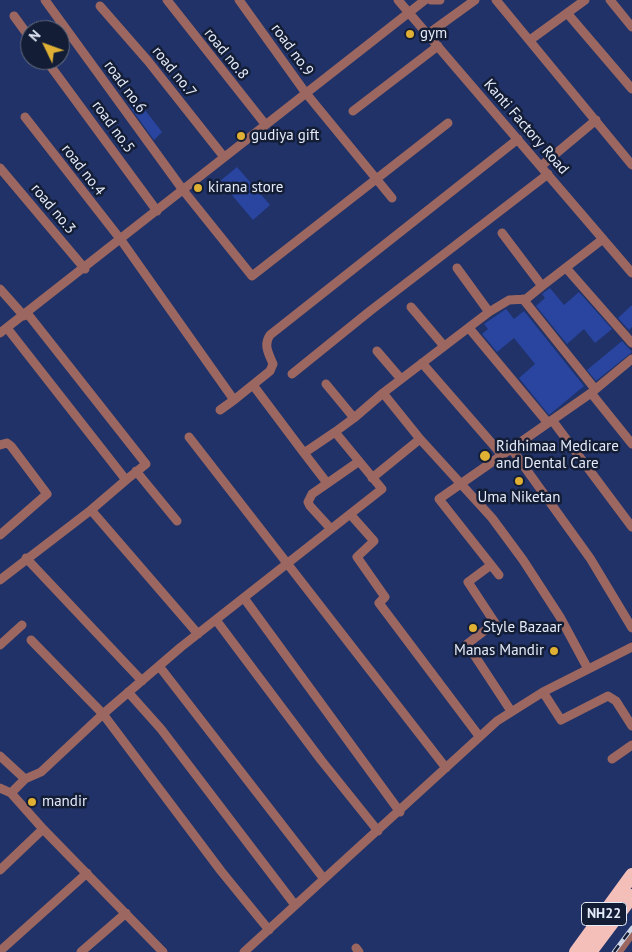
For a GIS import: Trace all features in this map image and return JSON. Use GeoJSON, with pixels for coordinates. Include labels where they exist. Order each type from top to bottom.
{"type":"FeatureCollection","features":[{"type":"Feature","properties":{"kind":"highway","name":"NH22"},"geometry":{"type":"LineString","coordinates":[[576,952],[632,875]]}},
{"type":"Feature","properties":{"kind":"highway","name":"NH22"},"geometry":{"type":"LineString","coordinates":[[590,952],[632,896]]}},
{"type":"Feature","properties":{"kind":"street","name":"road no.6"},"geometry":{"type":"LineString","coordinates":[[45,0],[183,190],[252,276],[375,178]]}},
{"type":"Feature","properties":{"kind":"street","name":"road no.8"},"geometry":{"type":"LineString","coordinates":[[167,0],[265,124]]}},
{"type":"Feature","properties":{"kind":"street","name":"road no.9"},"geometry":{"type":"LineString","coordinates":[[239,0],[305,92],[392,198]]}},
{"type":"Feature","properties":{"kind":"street","name":"Kanti Factory Road"},"geometry":{"type":"LineString","coordinates":[[398,0],[632,273]]}},
{"type":"Feature","properties":{"kind":"street"},"geometry":{"type":"LineString","coordinates":[[126,480],[3,331],[85,269],[305,92],[426,0]]}},
{"type":"Feature","properties":{"kind":"street"},"geometry":{"type":"LineString","coordinates":[[431,0],[440,0]]}},
{"type":"Feature","properties":{"kind":"street"},"geometry":{"type":"LineString","coordinates":[[428,34],[475,0]]}},
{"type":"Feature","properties":{"kind":"street"},"geometry":{"type":"LineString","coordinates":[[496,0],[632,164]]}},
{"type":"Feature","properties":{"kind":"street"},"geometry":{"type":"LineString","coordinates":[[530,40],[585,0]]}},
{"type":"Feature","properties":{"kind":"street"},"geometry":{"type":"LineString","coordinates":[[610,0],[632,27]]}},
{"type":"Feature","properties":{"kind":"street","name":"road no.7"},"geometry":{"type":"LineString","coordinates":[[100,6],[148,61],[224,157]]}},
{"type":"Feature","properties":{"kind":"street"},"geometry":{"type":"LineString","coordinates":[[567,13],[632,89]]}},
{"type":"Feature","properties":{"kind":"street"},"geometry":{"type":"LineString","coordinates":[[14,16],[20,24]]}},
{"type":"Feature","properties":{"kind":"street"},"geometry":{"type":"LineString","coordinates":[[353,111],[438,46]]}},
{"type":"Feature","properties":{"kind":"street","name":"road no.5"},"geometry":{"type":"LineString","coordinates":[[53,70],[157,211]]}},
{"type":"Feature","properties":{"kind":"street","name":"road no.4"},"geometry":{"type":"LineString","coordinates":[[25,117],[121,240],[234,400]]}},
{"type":"Feature","properties":{"kind":"street"},"geometry":{"type":"LineString","coordinates":[[541,166],[596,120]]}},
{"type":"Feature","properties":{"kind":"street"},"geometry":{"type":"LineString","coordinates":[[375,178],[448,122]]}},
{"type":"Feature","properties":{"kind":"street"},"geometry":{"type":"LineString","coordinates":[[220,410],[270,371],[273,364],[266,346],[266,340],[270,335],[518,139]]}},
{"type":"Feature","properties":{"kind":"street","name":"road no.3"},"geometry":{"type":"LineString","coordinates":[[0,168],[85,269]]}},
{"type":"Feature","properties":{"kind":"street"},"geometry":{"type":"LineString","coordinates":[[292,374],[370,311],[548,174]]}},
{"type":"Feature","properties":{"kind":"street"},"geometry":{"type":"LineString","coordinates":[[502,233],[542,286]]}},
{"type":"Feature","properties":{"kind":"street"},"geometry":{"type":"LineString","coordinates":[[304,453],[354,418],[400,379],[489,312],[509,300],[526,299],[568,269],[603,239]]}},
{"type":"Feature","properties":{"kind":"street"},"geometry":{"type":"LineString","coordinates":[[457,268],[489,312]]}},
{"type":"Feature","properties":{"kind":"street"},"geometry":{"type":"LineString","coordinates":[[568,269],[632,343]]}},
{"type":"Feature","properties":{"kind":"street"},"geometry":{"type":"LineString","coordinates":[[0,288],[25,314],[146,464],[91,510],[26,558],[0,580]]}},
{"type":"Feature","properties":{"kind":"street"},"geometry":{"type":"LineString","coordinates":[[522,299],[632,444]]}},
{"type":"Feature","properties":{"kind":"street"},"geometry":{"type":"LineString","coordinates":[[411,308],[444,346]]}},
{"type":"Feature","properties":{"kind":"street"},"geometry":{"type":"LineString","coordinates":[[469,328],[550,421],[632,526]]}},
{"type":"Feature","properties":{"kind":"street"},"geometry":{"type":"LineString","coordinates":[[377,351],[400,379]]}},
{"type":"Feature","properties":{"kind":"street"},"geometry":{"type":"LineString","coordinates":[[499,575],[439,499],[593,391],[632,359]]}},
{"type":"Feature","properties":{"kind":"street"},"geometry":{"type":"LineString","coordinates":[[422,363],[502,455]]}},
{"type":"Feature","properties":{"kind":"street"},"geometry":{"type":"LineString","coordinates":[[326,384],[354,418]]}},
{"type":"Feature","properties":{"kind":"street"},"geometry":{"type":"LineString","coordinates":[[253,385],[327,483]]}},
{"type":"Feature","properties":{"kind":"street"},"geometry":{"type":"LineString","coordinates":[[383,393],[420,439],[492,518],[523,560],[560,617],[588,669]]}},
{"type":"Feature","properties":{"kind":"street"},"geometry":{"type":"LineString","coordinates":[[11,793],[25,779],[41,772],[128,692],[198,634],[382,489],[335,432]]}},
{"type":"Feature","properties":{"kind":"street"},"geometry":{"type":"LineString","coordinates":[[189,437],[289,563],[446,768]]}},
{"type":"Feature","properties":{"kind":"street"},"geometry":{"type":"LineString","coordinates":[[372,478],[420,439]]}},
{"type":"Feature","properties":{"kind":"street"},"geometry":{"type":"LineString","coordinates":[[0,445],[7,443],[11,446],[47,494],[0,535]]}},
{"type":"Feature","properties":{"kind":"street"},"geometry":{"type":"LineString","coordinates":[[511,448],[590,558],[632,628]]}},
{"type":"Feature","properties":{"kind":"street"},"geometry":{"type":"LineString","coordinates":[[331,529],[308,502],[312,494],[358,462]]}},
{"type":"Feature","properties":{"kind":"street"},"geometry":{"type":"LineString","coordinates":[[136,471],[177,521]]}},
{"type":"Feature","properties":{"kind":"street"},"geometry":{"type":"LineString","coordinates":[[91,510],[198,634]]}},
{"type":"Feature","properties":{"kind":"street"},"geometry":{"type":"LineString","coordinates":[[350,514],[374,541],[357,557],[385,597],[379,603],[479,736]]}},
{"type":"Feature","properties":{"kind":"street"},"geometry":{"type":"LineString","coordinates":[[26,558],[142,680]]}},
{"type":"Feature","properties":{"kind":"street"},"geometry":{"type":"LineString","coordinates":[[491,565],[468,582],[495,622],[467,644],[511,711]]}},
{"type":"Feature","properties":{"kind":"street"},"geometry":{"type":"LineString","coordinates":[[244,598],[400,812]]}},
{"type":"Feature","properties":{"kind":"street"},"geometry":{"type":"LineString","coordinates":[[216,620],[321,760],[378,831]]}},
{"type":"Feature","properties":{"kind":"street"},"geometry":{"type":"LineString","coordinates":[[0,645],[22,626]]}},
{"type":"Feature","properties":{"kind":"street"},"geometry":{"type":"LineString","coordinates":[[31,640],[103,714],[221,871],[269,930]]}},
{"type":"Feature","properties":{"kind":"street"},"geometry":{"type":"LineString","coordinates":[[244,952],[400,812],[479,736],[511,711],[543,692],[632,647]]}},
{"type":"Feature","properties":{"kind":"street"},"geometry":{"type":"LineString","coordinates":[[159,666],[324,879]]}},
{"type":"Feature","properties":{"kind":"street"},"geometry":{"type":"LineString","coordinates":[[128,692],[161,730],[295,905]]}},
{"type":"Feature","properties":{"kind":"street"},"geometry":{"type":"LineString","coordinates":[[543,692],[561,720],[608,696],[616,701],[632,726]]}},
{"type":"Feature","properties":{"kind":"street"},"geometry":{"type":"LineString","coordinates":[[612,759],[632,745]]}},
{"type":"Feature","properties":{"kind":"street"},"geometry":{"type":"LineString","coordinates":[[0,756],[25,779]]}},
{"type":"Feature","properties":{"kind":"street"},"geometry":{"type":"LineString","coordinates":[[0,788],[11,793],[43,829],[163,952]]}},
{"type":"Feature","properties":{"kind":"street"},"geometry":{"type":"LineString","coordinates":[[0,870],[43,829]]}},
{"type":"Feature","properties":{"kind":"street"},"geometry":{"type":"LineString","coordinates":[[0,951],[87,873]]}},
{"type":"Feature","properties":{"kind":"street"},"geometry":{"type":"LineString","coordinates":[[81,952],[126,913]]}},
{"type":"Feature","properties":{"kind":"street"},"geometry":{"type":"LineString","coordinates":[[618,952],[632,933]]}},
{"type":"Feature","properties":{"kind":"building"},"geometry":{"type":"Polygon","coordinates":[[[138,101],[162,132],[154,140],[130,107],[138,101]]]}},
{"type":"Feature","properties":{"kind":"building"},"geometry":{"type":"Polygon","coordinates":[[[237,167],[270,205],[253,220],[220,181],[237,167]]]}},
{"type":"Feature","properties":{"kind":"building"},"geometry":{"type":"Polygon","coordinates":[[[550,288],[564,305],[579,292],[612,329],[595,343],[584,329],[567,344],[536,306],[545,298],[542,294],[550,288]]]}},
{"type":"Feature","properties":{"kind":"building"},"geometry":{"type":"Polygon","coordinates":[[[632,305],[632,327],[629,330],[618,318],[632,305]]]}},
{"type":"Feature","properties":{"kind":"building"},"geometry":{"type":"Polygon","coordinates":[[[506,309],[514,319],[524,311],[584,386],[549,415],[519,378],[535,364],[514,338],[497,352],[482,334],[488,329],[484,324],[506,309]]]}},
{"type":"Feature","properties":{"kind":"building"},"geometry":{"type":"Polygon","coordinates":[[[622,341],[632,352],[596,381],[587,370],[622,341]]]}},
{"type":"Feature","properties":{"kind":"railway"},"geometry":{"type":"LineString","coordinates":[[614,952],[632,928]]}},
{"type":"Feature","properties":{"kind":"place","name":"gym"},"geometry":{"type":"Point","coordinates":[410,34]}},
{"type":"Feature","properties":{"kind":"place","name":"gudiya gift"},"geometry":{"type":"Point","coordinates":[241,136]}},
{"type":"Feature","properties":{"kind":"place","name":"kirana store"},"geometry":{"type":"Point","coordinates":[198,188]}},
{"type":"Feature","properties":{"kind":"place","name":"Ridhimaa Medicare and Dental Care"},"geometry":{"type":"Point","coordinates":[485,456]}},
{"type":"Feature","properties":{"kind":"place","name":"Uma Niketan"},"geometry":{"type":"Point","coordinates":[519,481]}},
{"type":"Feature","properties":{"kind":"place","name":"Style Bazaar"},"geometry":{"type":"Point","coordinates":[473,628]}},
{"type":"Feature","properties":{"kind":"place","name":"Manas Mandir"},"geometry":{"type":"Point","coordinates":[554,651]}},
{"type":"Feature","properties":{"kind":"place","name":"mandir"},"geometry":{"type":"Point","coordinates":[32,802]}}]}
